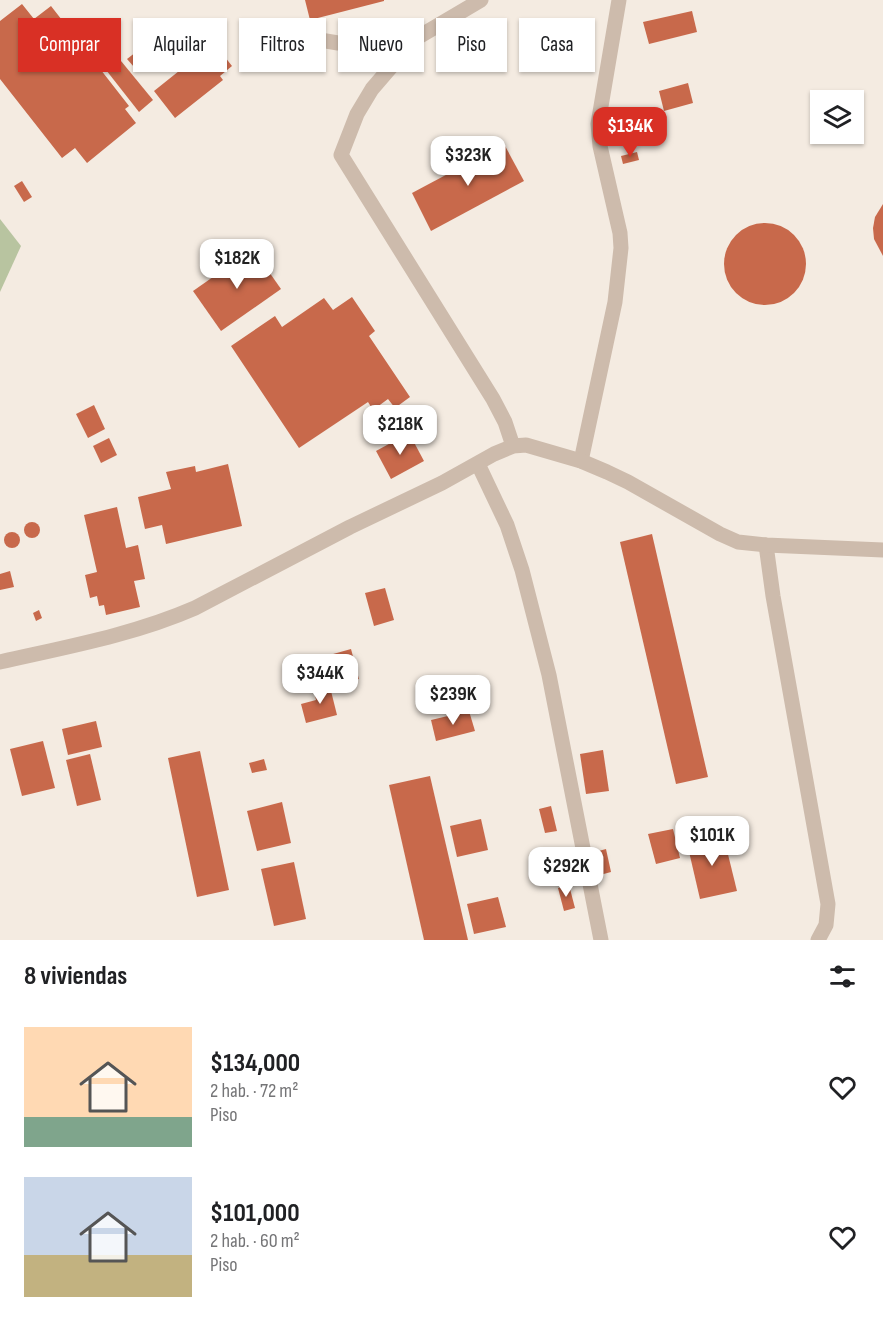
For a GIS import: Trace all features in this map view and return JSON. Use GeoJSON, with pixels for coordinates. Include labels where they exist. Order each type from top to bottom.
{"type":"FeatureCollection","features":[{"type":"Feature","properties":{"kind":"lane"},"geometry":{"type":"LineString","coordinates":[[424,34],[481,0]]}},
{"type":"Feature","properties":{"kind":"lane"},"geometry":{"type":"LineString","coordinates":[[581,461],[615,302],[621,248],[620,233],[600,146],[598,124],[619,0]]}},
{"type":"Feature","properties":{"kind":"lane"},"geometry":{"type":"LineString","coordinates":[[387,72],[372,89],[357,114],[341,156],[494,399],[506,422],[513,446]]}},
{"type":"Feature","properties":{"kind":"lane"},"geometry":{"type":"LineString","coordinates":[[0,662],[126,634],[174,617],[513,446],[526,445],[581,461],[628,482],[738,542],[883,550]]}},
{"type":"Feature","properties":{"kind":"lane"},"geometry":{"type":"LineString","coordinates":[[478,464],[507,525],[522,570],[544,654],[556,702],[601,940]]}},
{"type":"Feature","properties":{"kind":"lane"},"geometry":{"type":"LineString","coordinates":[[766,545],[828,904],[826,925],[818,940]]}},
{"type":"Feature","properties":{"kind":"green space"},"geometry":{"type":"Polygon","coordinates":[[[0,219],[21,246],[0,292],[0,219]]]}},
{"type":"Feature","properties":{"kind":"building"},"geometry":{"type":"Polygon","coordinates":[[[305,0],[384,0],[318,18],[310,18],[305,0]]]}},
{"type":"Feature","properties":{"kind":"building"},"geometry":{"type":"Polygon","coordinates":[[[22,4],[33,18],[18,18],[18,72],[102,72],[129,106],[125,109],[136,123],[87,163],[75,148],[62,158],[0,79],[0,21],[22,4]]]}},
{"type":"Feature","properties":{"kind":"building"},"geometry":{"type":"Polygon","coordinates":[[[51,6],[60,18],[35,18],[51,6]]]}},
{"type":"Feature","properties":{"kind":"building"},"geometry":{"type":"Polygon","coordinates":[[[692,11],[697,32],[649,44],[643,22],[692,11]]]}},
{"type":"Feature","properties":{"kind":"building"},"geometry":{"type":"Polygon","coordinates":[[[133,54],[133,66],[127,59],[133,54]]]}},
{"type":"Feature","properties":{"kind":"building"},"geometry":{"type":"Polygon","coordinates":[[[227,60],[232,66],[227,70],[227,60]]]}},
{"type":"Feature","properties":{"kind":"building"},"geometry":{"type":"Polygon","coordinates":[[[121,61],[153,100],[139,112],[108,72],[121,72],[121,61]]]}},
{"type":"Feature","properties":{"kind":"building"},"geometry":{"type":"Polygon","coordinates":[[[178,72],[225,72],[220,76],[223,80],[175,118],[154,91],[178,72]]]}},
{"type":"Feature","properties":{"kind":"building"},"geometry":{"type":"Polygon","coordinates":[[[688,83],[693,103],[664,111],[659,91],[688,83]]]}},
{"type":"Feature","properties":{"kind":"building"},"geometry":{"type":"Polygon","coordinates":[[[504,144],[524,181],[431,231],[412,193],[504,144]]]}},
{"type":"Feature","properties":{"kind":"building"},"geometry":{"type":"Polygon","coordinates":[[[637,152],[639,160],[623,164],[621,156],[637,152]]]}},
{"type":"Feature","properties":{"kind":"building"},"geometry":{"type":"Polygon","coordinates":[[[22,181],[32,197],[24,202],[14,186],[22,181]]]}},
{"type":"Feature","properties":{"kind":"building"},"geometry":{"type":"Polygon","coordinates":[[[883,204],[883,256],[874,239],[873,228],[875,217],[883,204]]]}},
{"type":"Feature","properties":{"kind":"building"},"geometry":{"type":"Polygon","coordinates":[[[765,223],[781,226],[794,235],[803,248],[806,264],[803,280],[794,293],[781,302],[765,305],[749,302],[736,293],[727,280],[724,264],[727,248],[736,235],[749,226],[765,223]]]}},
{"type":"Feature","properties":{"kind":"building"},"geometry":{"type":"Polygon","coordinates":[[[253,249],[281,289],[221,331],[193,291],[253,249]]]}},
{"type":"Feature","properties":{"kind":"building"},"geometry":{"type":"Polygon","coordinates":[[[352,297],[375,331],[369,336],[410,397],[395,408],[388,399],[373,410],[368,402],[299,448],[231,346],[275,316],[282,327],[324,298],[333,310],[352,297]]]}},
{"type":"Feature","properties":{"kind":"building"},"geometry":{"type":"Polygon","coordinates":[[[94,405],[105,429],[88,438],[76,414],[94,405]]]}},
{"type":"Feature","properties":{"kind":"building"},"geometry":{"type":"Polygon","coordinates":[[[409,433],[424,461],[391,479],[376,451],[409,433]]]}},
{"type":"Feature","properties":{"kind":"building"},"geometry":{"type":"Polygon","coordinates":[[[109,438],[117,455],[101,463],[93,446],[109,438]]]}},
{"type":"Feature","properties":{"kind":"building"},"geometry":{"type":"Polygon","coordinates":[[[228,464],[242,526],[166,544],[162,525],[145,529],[138,497],[171,489],[166,472],[195,466],[196,472],[228,464]]]}},
{"type":"Feature","properties":{"kind":"building"},"geometry":{"type":"Polygon","coordinates":[[[117,507],[126,548],[138,545],[145,579],[134,581],[140,607],[106,615],[104,605],[99,606],[97,596],[90,598],[85,575],[97,572],[84,515],[117,507]]]}},
{"type":"Feature","properties":{"kind":"building"},"geometry":{"type":"Polygon","coordinates":[[[29,522],[35,522],[40,530],[38,536],[29,538],[24,533],[24,527],[29,522]]]}},
{"type":"Feature","properties":{"kind":"building"},"geometry":{"type":"Polygon","coordinates":[[[9,532],[15,532],[20,540],[18,546],[9,548],[4,543],[4,537],[9,532]]]}},
{"type":"Feature","properties":{"kind":"building"},"geometry":{"type":"Polygon","coordinates":[[[652,534],[708,777],[676,784],[620,542],[652,534]]]}},
{"type":"Feature","properties":{"kind":"building"},"geometry":{"type":"Polygon","coordinates":[[[10,571],[14,587],[0,590],[0,574],[10,571]]]}},
{"type":"Feature","properties":{"kind":"building"},"geometry":{"type":"Polygon","coordinates":[[[385,588],[394,620],[374,626],[365,593],[385,588]]]}},
{"type":"Feature","properties":{"kind":"building"},"geometry":{"type":"Polygon","coordinates":[[[39,610],[42,618],[36,621],[33,613],[39,610]]]}},
{"type":"Feature","properties":{"kind":"building"},"geometry":{"type":"Polygon","coordinates":[[[351,649],[359,679],[334,685],[326,656],[351,649]]]}},
{"type":"Feature","properties":{"kind":"building"},"geometry":{"type":"Polygon","coordinates":[[[329,683],[337,715],[306,723],[301,704],[316,700],[313,687],[329,683]]]}},
{"type":"Feature","properties":{"kind":"building"},"geometry":{"type":"Polygon","coordinates":[[[469,711],[475,731],[436,741],[431,720],[469,711]]]}},
{"type":"Feature","properties":{"kind":"building"},"geometry":{"type":"Polygon","coordinates":[[[96,721],[102,747],[68,755],[62,729],[96,721]]]}},
{"type":"Feature","properties":{"kind":"building"},"geometry":{"type":"Polygon","coordinates":[[[43,741],[55,788],[22,796],[10,749],[43,741]]]}},
{"type":"Feature","properties":{"kind":"building"},"geometry":{"type":"Polygon","coordinates":[[[603,750],[609,791],[586,794],[580,754],[603,750]]]}},
{"type":"Feature","properties":{"kind":"building"},"geometry":{"type":"Polygon","coordinates":[[[200,751],[229,890],[197,897],[168,758],[200,751]]]}},
{"type":"Feature","properties":{"kind":"building"},"geometry":{"type":"Polygon","coordinates":[[[90,754],[101,800],[77,806],[66,760],[90,754]]]}},
{"type":"Feature","properties":{"kind":"building"},"geometry":{"type":"Polygon","coordinates":[[[264,759],[267,770],[252,773],[249,763],[264,759]]]}},
{"type":"Feature","properties":{"kind":"building"},"geometry":{"type":"Polygon","coordinates":[[[430,776],[468,940],[424,940],[389,785],[430,776]]]}},
{"type":"Feature","properties":{"kind":"building"},"geometry":{"type":"Polygon","coordinates":[[[282,802],[291,843],[257,851],[247,811],[282,802]]]}},
{"type":"Feature","properties":{"kind":"building"},"geometry":{"type":"Polygon","coordinates":[[[551,806],[557,831],[545,833],[539,809],[551,806]]]}},
{"type":"Feature","properties":{"kind":"building"},"geometry":{"type":"Polygon","coordinates":[[[481,819],[488,850],[457,857],[450,826],[481,819]]]}},
{"type":"Feature","properties":{"kind":"building"},"geometry":{"type":"Polygon","coordinates":[[[673,829],[680,858],[656,864],[648,834],[673,829]]]}},
{"type":"Feature","properties":{"kind":"building"},"geometry":{"type":"Polygon","coordinates":[[[723,834],[737,891],[700,899],[687,843],[723,834]]]}},
{"type":"Feature","properties":{"kind":"building"},"geometry":{"type":"Polygon","coordinates":[[[606,849],[611,872],[600,875],[595,852],[606,849]]]}},
{"type":"Feature","properties":{"kind":"building"},"geometry":{"type":"Polygon","coordinates":[[[294,862],[306,919],[274,926],[261,869],[294,862]]]}},
{"type":"Feature","properties":{"kind":"building"},"geometry":{"type":"Polygon","coordinates":[[[569,885],[575,908],[564,911],[558,888],[569,885]]]}},
{"type":"Feature","properties":{"kind":"building"},"geometry":{"type":"Polygon","coordinates":[[[498,897],[506,927],[474,934],[467,904],[498,897]]]}}]}
